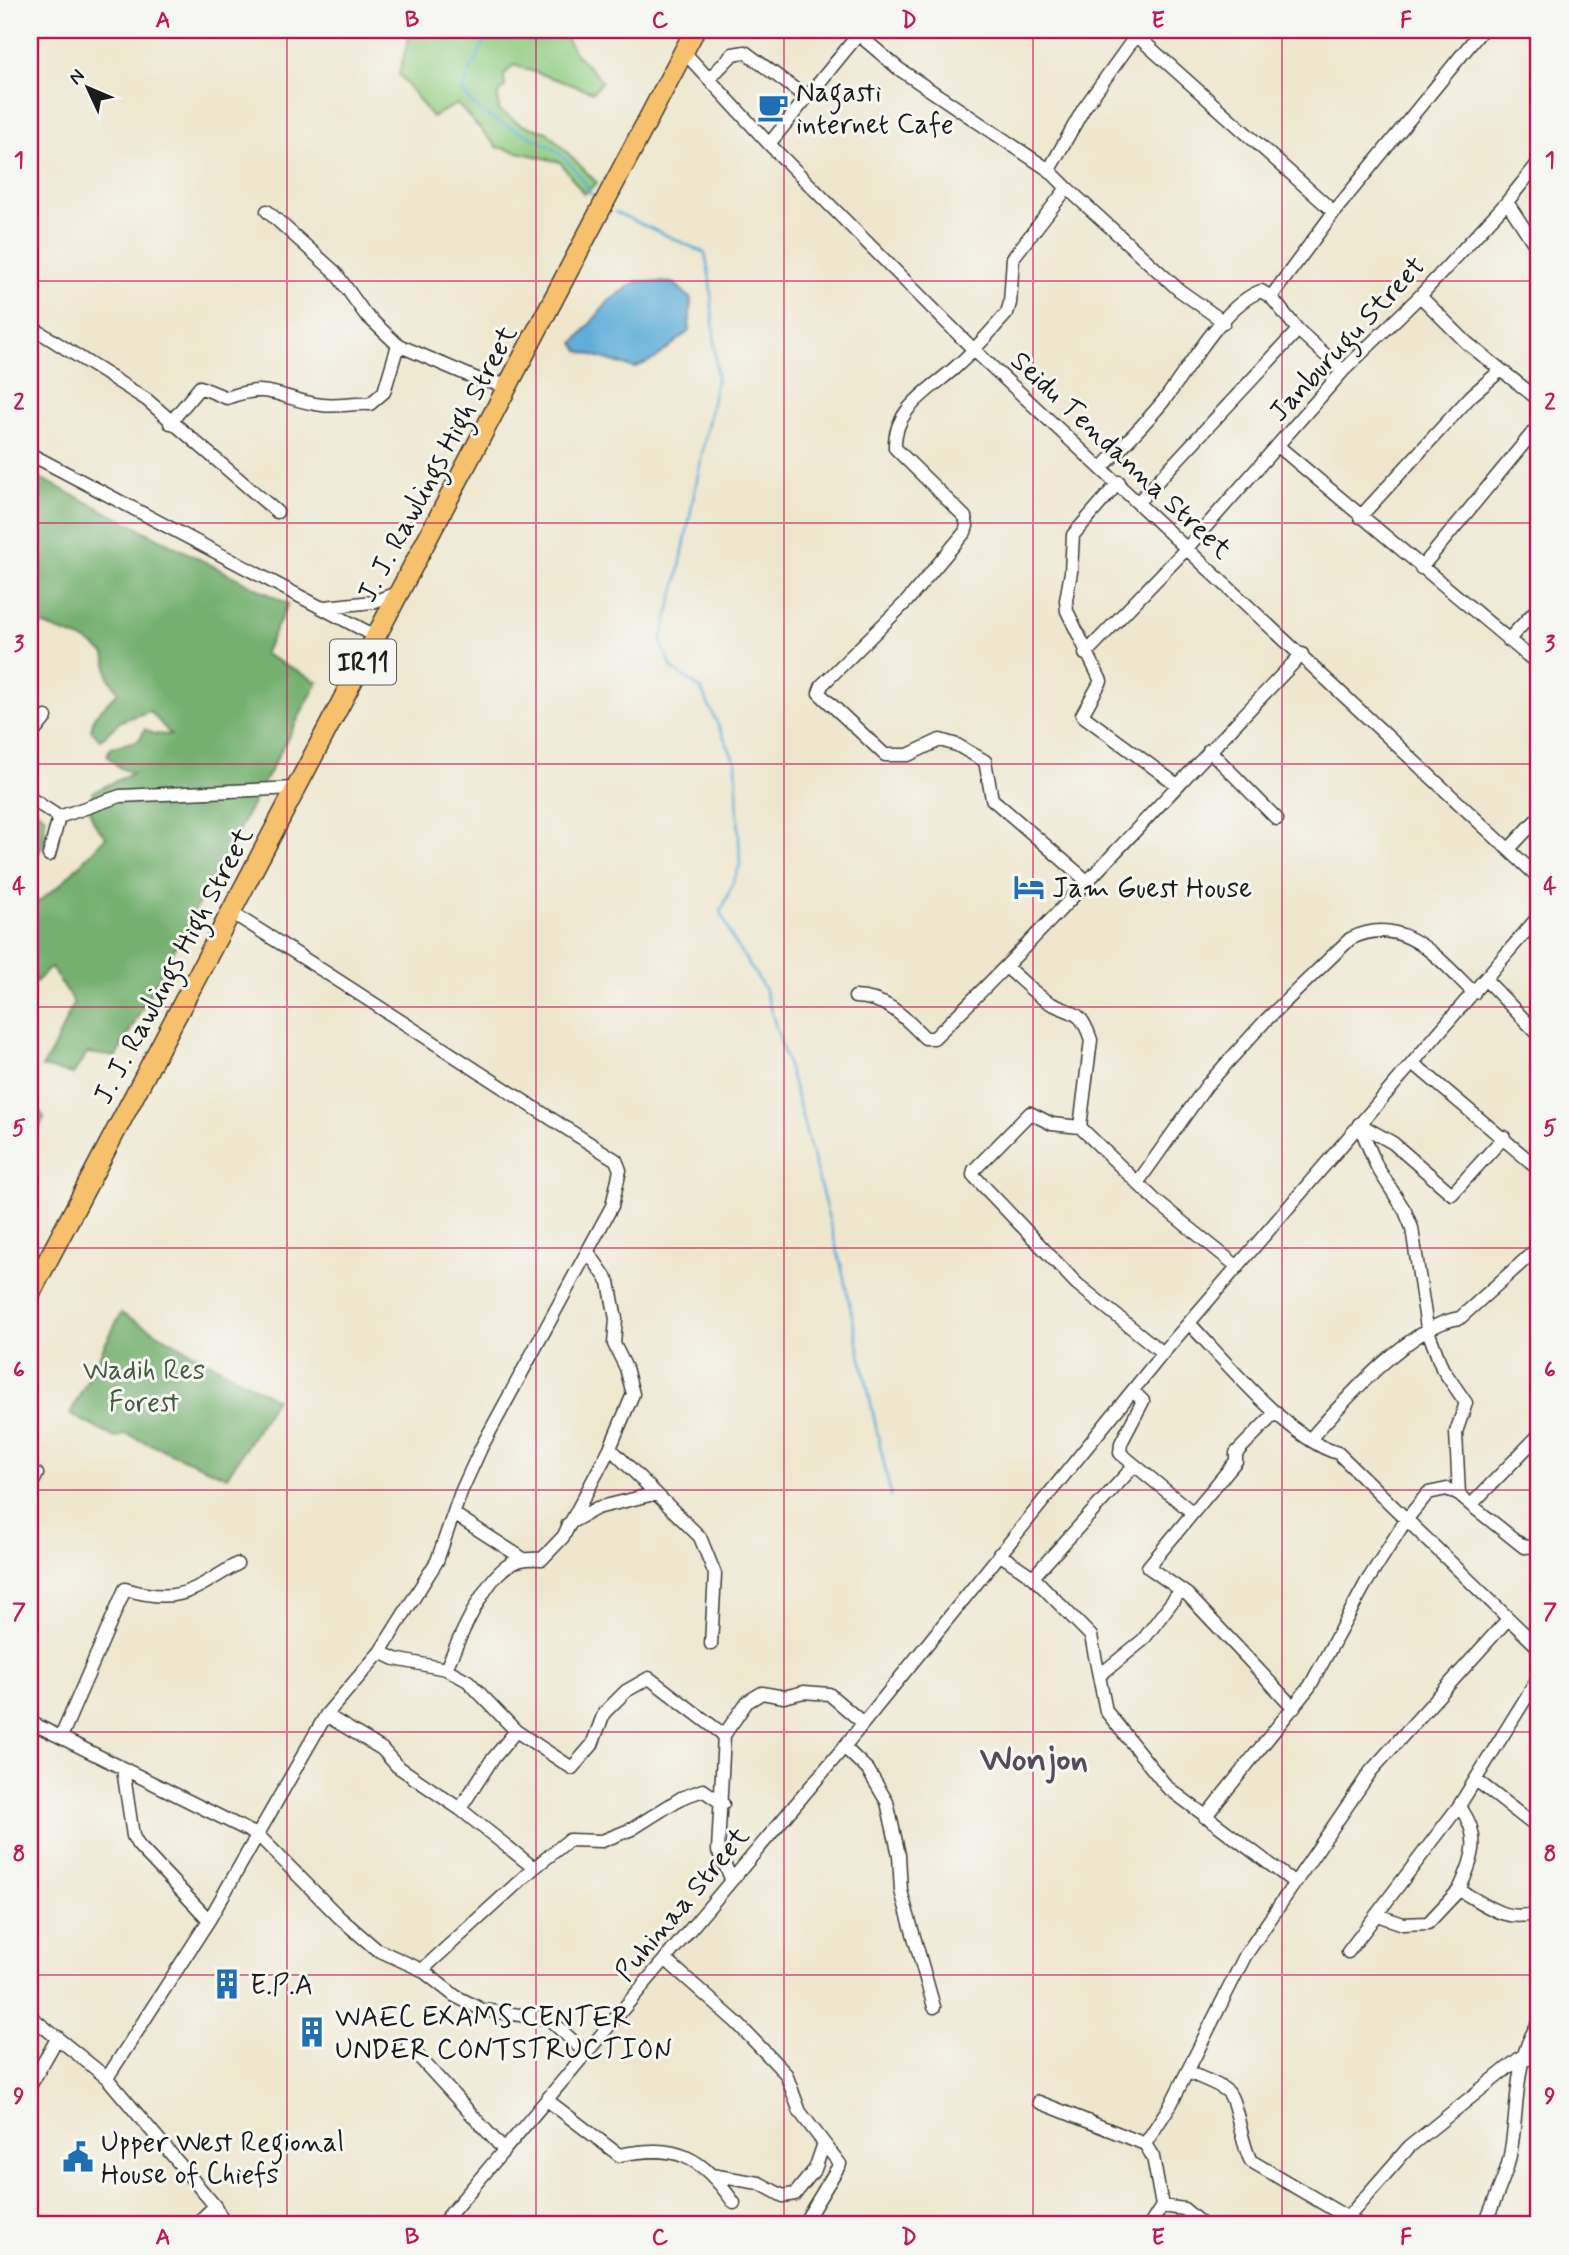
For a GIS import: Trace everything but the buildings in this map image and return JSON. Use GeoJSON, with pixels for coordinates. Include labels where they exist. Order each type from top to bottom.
{"type":"FeatureCollection","features":[{"type":"Feature","properties":{"kind":"main road","name":"J. J. Rawlings High Street"},"geometry":{"type":"LineString","coordinates":[[30,1294],[511,385],[695,30]]}},
{"type":"Feature","properties":{"kind":"street"},"geometry":{"type":"LineString","coordinates":[[1271,297],[1334,212],[1482,30]]}},
{"type":"Feature","properties":{"kind":"street"},"geometry":{"type":"LineString","coordinates":[[769,144],[861,32],[899,69],[1049,170],[1178,290],[1224,322]]}},
{"type":"Feature","properties":{"kind":"street"},"geometry":{"type":"LineString","coordinates":[[1049,170],[1084,108],[1138,33],[1334,212]]}},
{"type":"Feature","properties":{"kind":"street","name":"Seidu Tendanna Street"},"geometry":{"type":"LineString","coordinates":[[684,52],[769,144],[974,350],[1103,467],[1539,878]]}},
{"type":"Feature","properties":{"kind":"street"},"geometry":{"type":"LineString","coordinates":[[709,79],[733,54],[745,52],[807,98]]}},
{"type":"Feature","properties":{"kind":"street","name":"Janburugu Street"},"geometry":{"type":"LineString","coordinates":[[1085,654],[1188,548],[1343,371],[1420,296],[1507,202],[1539,162]]}},
{"type":"Feature","properties":{"kind":"street"},"geometry":{"type":"LineString","coordinates":[[1067,188],[1013,258],[1007,313],[944,379],[917,396],[901,421],[894,442],[900,453],[965,517],[967,526],[907,601],[822,685],[819,693],[885,755],[908,755],[940,740],[957,745],[985,761],[992,799],[1087,881]]}},
{"type":"Feature","properties":{"kind":"street"},"geometry":{"type":"LineString","coordinates":[[1507,202],[1539,251]]}},
{"type":"Feature","properties":{"kind":"street"},"geometry":{"type":"LineString","coordinates":[[267,211],[335,272],[365,314],[398,345],[482,381],[511,385]]}},
{"type":"Feature","properties":{"kind":"street"},"geometry":{"type":"LineString","coordinates":[[1103,467],[1164,400],[1224,322],[1251,295],[1261,291],[1271,297],[1298,330],[1343,371]]}},
{"type":"Feature","properties":{"kind":"street"},"geometry":{"type":"LineString","coordinates":[[1420,296],[1500,371],[1539,400]]}},
{"type":"Feature","properties":{"kind":"street"},"geometry":{"type":"LineString","coordinates":[[30,326],[147,400],[170,423],[277,512]]}},
{"type":"Feature","properties":{"kind":"street"},"geometry":{"type":"LineString","coordinates":[[1139,501],[1298,330]]}},
{"type":"Feature","properties":{"kind":"street"},"geometry":{"type":"LineString","coordinates":[[170,423],[200,387],[227,398],[249,390],[268,390],[321,405],[346,402],[370,404],[384,392],[398,345]]}},
{"type":"Feature","properties":{"kind":"street"},"geometry":{"type":"LineString","coordinates":[[1360,517],[1471,397],[1500,371]]}},
{"type":"Feature","properties":{"kind":"street"},"geometry":{"type":"LineString","coordinates":[[1421,568],[1539,425]]}},
{"type":"Feature","properties":{"kind":"street"},"geometry":{"type":"LineString","coordinates":[[1278,446],[1539,665]]}},
{"type":"Feature","properties":{"kind":"street"},"geometry":{"type":"LineString","coordinates":[[30,454],[325,607],[377,637]]}},
{"type":"Feature","properties":{"kind":"street"},"geometry":{"type":"LineString","coordinates":[[1119,482],[1073,535],[1066,600],[1085,654],[1101,681],[1082,715],[1176,784]]}},
{"type":"Feature","properties":{"kind":"street"},"geometry":{"type":"LineString","coordinates":[[325,607],[373,601],[402,589]]}},
{"type":"Feature","properties":{"kind":"street"},"geometry":{"type":"LineString","coordinates":[[1508,640],[1539,607]]}},
{"type":"Feature","properties":{"kind":"street"},"geometry":{"type":"LineString","coordinates":[[855,997],[874,998],[894,1007],[925,1038],[934,1038],[1007,968],[1176,784],[1302,654]]}},
{"type":"Feature","properties":{"kind":"street"},"geometry":{"type":"LineString","coordinates":[[30,737],[46,717]]}},
{"type":"Feature","properties":{"kind":"street"},"geometry":{"type":"LineString","coordinates":[[1209,750],[1277,819]]}},
{"type":"Feature","properties":{"kind":"street"},"geometry":{"type":"LineString","coordinates":[[59,817],[120,796],[296,788]]}},
{"type":"Feature","properties":{"kind":"street"},"geometry":{"type":"LineString","coordinates":[[30,798],[59,817]]}},
{"type":"Feature","properties":{"kind":"street"},"geometry":{"type":"LineString","coordinates":[[49,855],[59,817]]}},
{"type":"Feature","properties":{"kind":"street"},"geometry":{"type":"LineString","coordinates":[[1509,849],[1539,817]]}},
{"type":"Feature","properties":{"kind":"street"},"geometry":{"type":"LineString","coordinates":[[107,2078],[209,1920],[259,1836],[292,1770],[326,1715],[380,1652],[437,1561],[481,1448],[612,1206],[620,1170],[616,1160],[466,1065],[355,989],[232,913]]}},
{"type":"Feature","properties":{"kind":"street","name":"Puhinaa Street"},"geometry":{"type":"LineString","coordinates":[[441,2225],[844,1747],[953,1608],[1134,1392],[1163,1353],[1539,916]]}},
{"type":"Feature","properties":{"kind":"street"},"geometry":{"type":"LineString","coordinates":[[1138,1182],[1207,1086],[1266,1020],[1350,939],[1364,933],[1390,930],[1421,941],[1474,993]]}},
{"type":"Feature","properties":{"kind":"street"},"geometry":{"type":"LineString","coordinates":[[1007,968],[1052,1003],[1076,1013],[1087,1029],[1091,1040],[1080,1127]]}},
{"type":"Feature","properties":{"kind":"street"},"geometry":{"type":"LineString","coordinates":[[1485,979],[1539,1035]]}},
{"type":"Feature","properties":{"kind":"street"},"geometry":{"type":"LineString","coordinates":[[1413,1063],[1539,1169]]}},
{"type":"Feature","properties":{"kind":"street"},"geometry":{"type":"LineString","coordinates":[[1163,1353],[1077,1284],[973,1175],[974,1170],[1030,1113],[1052,1124],[1080,1127],[1156,1201],[1238,1267]]}},
{"type":"Feature","properties":{"kind":"street"},"geometry":{"type":"LineString","coordinates":[[1359,1124],[1392,1143],[1452,1194],[1504,1137]]}},
{"type":"Feature","properties":{"kind":"street"},"geometry":{"type":"LineString","coordinates":[[1359,1124],[1377,1167],[1405,1210],[1412,1228],[1427,1328],[1442,1368],[1466,1404],[1456,1432],[1459,1495]]}},
{"type":"Feature","properties":{"kind":"street"},"geometry":{"type":"LineString","coordinates":[[1311,1438],[1375,1369],[1427,1328],[1445,1320],[1460,1318],[1539,1247]]}},
{"type":"Feature","properties":{"kind":"street"},"geometry":{"type":"LineString","coordinates":[[454,1514],[522,1558],[542,1559],[563,1537],[567,1524],[610,1448],[633,1394],[626,1368],[614,1344],[616,1319],[609,1282],[587,1252]]}},
{"type":"Feature","properties":{"kind":"street"},"geometry":{"type":"LineString","coordinates":[[1189,1323],[1276,1412],[1326,1450],[1338,1453],[1539,1648]]}},
{"type":"Feature","properties":{"kind":"street"},"geometry":{"type":"LineString","coordinates":[[1134,1392],[1143,1401],[1121,1443],[1120,1453],[1193,1513]]}},
{"type":"Feature","properties":{"kind":"street"},"geometry":{"type":"LineString","coordinates":[[1276,1412],[1236,1453],[1236,1461],[1148,1567],[1181,1590],[1258,1666],[1294,1708]]}},
{"type":"Feature","properties":{"kind":"street"},"geometry":{"type":"LineString","coordinates":[[1472,1505],[1539,1436]]}},
{"type":"Feature","properties":{"kind":"street"},"geometry":{"type":"LineString","coordinates":[[610,1448],[700,1536],[713,1564],[711,1644]]}},
{"type":"Feature","properties":{"kind":"street"},"geometry":{"type":"LineString","coordinates":[[1033,1577],[1134,1466]]}},
{"type":"Feature","properties":{"kind":"street"},"geometry":{"type":"LineString","coordinates":[[30,1488],[37,1475]]}},
{"type":"Feature","properties":{"kind":"street"},"geometry":{"type":"LineString","coordinates":[[1205,1817],[1294,1708],[1328,1657],[1366,1583],[1406,1520],[1428,1493],[1447,1489],[1459,1495],[1524,1546],[1539,1546]]}},
{"type":"Feature","properties":{"kind":"street"},"geometry":{"type":"LineString","coordinates":[[567,1524],[597,1508],[654,1493]]}},
{"type":"Feature","properties":{"kind":"street"},"geometry":{"type":"LineString","coordinates":[[999,1554],[1033,1577],[1091,1636],[1106,1711],[1167,1787],[1295,1883]]}},
{"type":"Feature","properties":{"kind":"street"},"geometry":{"type":"LineString","coordinates":[[446,1669],[488,1588],[501,1571],[522,1558]]}},
{"type":"Feature","properties":{"kind":"street"},"geometry":{"type":"LineString","coordinates":[[61,1737],[125,1588],[158,1597],[181,1595],[237,1564]]}},
{"type":"Feature","properties":{"kind":"street"},"geometry":{"type":"LineString","coordinates":[[1100,1675],[1143,1640],[1181,1590]]}},
{"type":"Feature","properties":{"kind":"street"},"geometry":{"type":"LineString","coordinates":[[1145,2144],[1188,2072],[1245,1956],[1371,1771],[1508,1619]]}},
{"type":"Feature","properties":{"kind":"street"},"geometry":{"type":"LineString","coordinates":[[380,1652],[395,1659],[446,1669],[468,1681],[516,1731],[572,1768],[592,1745],[604,1713],[626,1691],[649,1678],[724,1735]]}},
{"type":"Feature","properties":{"kind":"street"},"geometry":{"type":"LineString","coordinates":[[1348,1952],[1459,1806],[1539,1677]]}},
{"type":"Feature","properties":{"kind":"street"},"geometry":{"type":"LineString","coordinates":[[732,1880],[718,1851],[723,1804],[724,1735],[747,1702],[762,1693],[784,1697],[804,1692],[829,1694],[863,1723]]}},
{"type":"Feature","properties":{"kind":"street"},"geometry":{"type":"LineString","coordinates":[[326,1715],[382,1749],[397,1766],[460,1808],[534,1868]]}},
{"type":"Feature","properties":{"kind":"street"},"geometry":{"type":"LineString","coordinates":[[30,1722],[259,1836],[339,1917],[376,1949],[422,1970],[455,1996],[483,2010],[550,2020],[587,2054]]}},
{"type":"Feature","properties":{"kind":"street"},"geometry":{"type":"LineString","coordinates":[[460,1808],[491,1761],[516,1731]]}},
{"type":"Feature","properties":{"kind":"street"},"geometry":{"type":"LineString","coordinates":[[844,1747],[868,1770],[887,1802],[899,1855],[901,1891],[934,2007]]}},
{"type":"Feature","properties":{"kind":"street"},"geometry":{"type":"LineString","coordinates":[[123,1769],[133,1836],[138,1845],[209,1920]]}},
{"type":"Feature","properties":{"kind":"street"},"geometry":{"type":"LineString","coordinates":[[1476,1780],[1539,1829]]}},
{"type":"Feature","properties":{"kind":"street"},"geometry":{"type":"LineString","coordinates":[[422,1970],[534,1868],[569,1840],[603,1841],[632,1829],[681,1798],[703,1790],[723,1804]]}},
{"type":"Feature","properties":{"kind":"street"},"geometry":{"type":"LineString","coordinates":[[1377,1915],[1403,1924],[1428,1923],[1459,1890],[1475,1856],[1469,1819],[1459,1806]]}},
{"type":"Feature","properties":{"kind":"street"},"geometry":{"type":"LineString","coordinates":[[1459,1890],[1520,1919],[1539,1912]]}},
{"type":"Feature","properties":{"kind":"street"},"geometry":{"type":"LineString","coordinates":[[665,1959],[737,2022],[786,2074],[800,2112],[819,2136],[823,2146],[840,2164],[803,2225]]}},
{"type":"Feature","properties":{"kind":"street"},"geometry":{"type":"LineString","coordinates":[[30,2016],[107,2078],[215,2206],[225,2225]]}},
{"type":"Feature","properties":{"kind":"street"},"geometry":{"type":"LineString","coordinates":[[1348,2217],[1409,2147],[1521,2057],[1539,2023]]}},
{"type":"Feature","properties":{"kind":"street"},"geometry":{"type":"LineString","coordinates":[[30,2085],[58,2037]]}},
{"type":"Feature","properties":{"kind":"street"},"geometry":{"type":"LineString","coordinates":[[408,2045],[504,2150]]}},
{"type":"Feature","properties":{"kind":"street"},"geometry":{"type":"LineString","coordinates":[[1521,2057],[1539,2060]]}},
{"type":"Feature","properties":{"kind":"street"},"geometry":{"type":"LineString","coordinates":[[1485,2225],[1508,2163],[1522,2077],[1521,2057]]}},
{"type":"Feature","properties":{"kind":"street"},"geometry":{"type":"LineString","coordinates":[[30,2063],[44,2062]]}},
{"type":"Feature","properties":{"kind":"street"},"geometry":{"type":"LineString","coordinates":[[1188,2072],[1228,2092],[1233,2100],[1243,2147],[1251,2161],[1360,2225]]}},
{"type":"Feature","properties":{"kind":"street"},"geometry":{"type":"LineString","coordinates":[[547,2100],[619,2155],[650,2149],[675,2151],[698,2163],[734,2203]]}},
{"type":"Feature","properties":{"kind":"street"},"geometry":{"type":"LineString","coordinates":[[1039,2102],[1145,2144],[1153,2157],[1162,2206],[1150,2225]]}},
{"type":"Feature","properties":{"kind":"street"},"geometry":{"type":"LineString","coordinates":[[711,2175],[759,2183],[783,2196],[795,2194],[815,2169],[823,2146]]}},
{"type":"Feature","properties":{"kind":"street"},"geometry":{"type":"LineString","coordinates":[[195,2225],[215,2206]]}},
{"type":"Feature","properties":{"kind":"street"},"geometry":{"type":"LineString","coordinates":[[1162,2206],[1184,2209],[1203,2225]]}},
{"type":"Feature","properties":{"kind":"green space"},"geometry":{"type":"Polygon","coordinates":[[[411,30],[561,30],[576,54],[602,81],[593,92],[514,65],[504,75],[505,87],[498,94],[499,110],[522,125],[547,132],[597,183],[584,194],[560,162],[497,147],[457,104],[432,117],[399,74],[411,30]]]}},
{"type":"Feature","properties":{"kind":"green space"},"geometry":{"type":"Polygon","coordinates":[[[30,473],[288,604],[264,654],[318,682],[116,1057],[87,1053],[73,1074],[42,1067],[52,1052],[74,1003],[51,967],[35,983],[30,957],[30,908],[60,885],[106,837],[97,827],[90,811],[93,792],[133,773],[120,768],[107,756],[110,748],[139,740],[145,729],[154,734],[171,735],[150,711],[121,721],[100,740],[91,730],[94,717],[118,692],[109,678],[105,654],[87,641],[35,622],[30,625],[30,473]]]}},
{"type":"Feature","properties":{"kind":"green space"},"geometry":{"type":"Polygon","coordinates":[[[30,805],[45,817],[44,845],[30,864],[30,805]]]}},
{"type":"Feature","properties":{"kind":"green space"},"geometry":{"type":"Polygon","coordinates":[[[30,1097],[44,1117],[30,1147],[30,1097]]]}},
{"type":"Feature","properties":{"kind":"green space","name":"Wadih Res Forest"},"geometry":{"type":"Polygon","coordinates":[[[121,1313],[276,1399],[227,1477],[126,1434],[115,1438],[70,1414],[121,1313]]]}},
{"type":"Feature","properties":{"kind":"water"},"geometry":{"type":"Polygon","coordinates":[[[637,281],[674,283],[691,299],[689,331],[655,359],[634,368],[579,351],[574,343],[609,301],[637,281]]]}},
{"type":"Feature","properties":{"kind":"waterway"},"geometry":{"type":"LineString","coordinates":[[483,30],[488,34],[462,89],[470,101],[490,118],[552,148],[574,169],[591,194]]}},
{"type":"Feature","properties":{"kind":"waterway"},"geometry":{"type":"LineString","coordinates":[[615,212],[705,253],[710,280],[717,377],[678,577],[661,642],[672,668],[701,689],[736,763],[740,865],[721,912],[732,938],[764,988],[794,1086],[841,1265],[891,1496]]}},
{"type":"Feature","properties":{"kind":"place","name":"Nagasti internet Cafe"},"geometry":{"type":"Point","coordinates":[773,107]}},
{"type":"Feature","properties":{"kind":"place","name":"Jam Guest House"},"geometry":{"type":"Point","coordinates":[1029,887]}},
{"type":"Feature","properties":{"kind":"place","name":"E.P.A"},"geometry":{"type":"Point","coordinates":[227,1984]}},
{"type":"Feature","properties":{"kind":"place","name":"WAEC EXAMS CENTER UNDER CONTSTRUCTION"},"geometry":{"type":"Point","coordinates":[312,2032]}},
{"type":"Feature","properties":{"kind":"place","name":"Upper West Regional House of Chiefs"},"geometry":{"type":"Point","coordinates":[78,2157]}},
{"type":"Feature","properties":{"kind":"district","name":"Wonjon"},"geometry":{"type":"Point","coordinates":[1034,1758]}}]}
